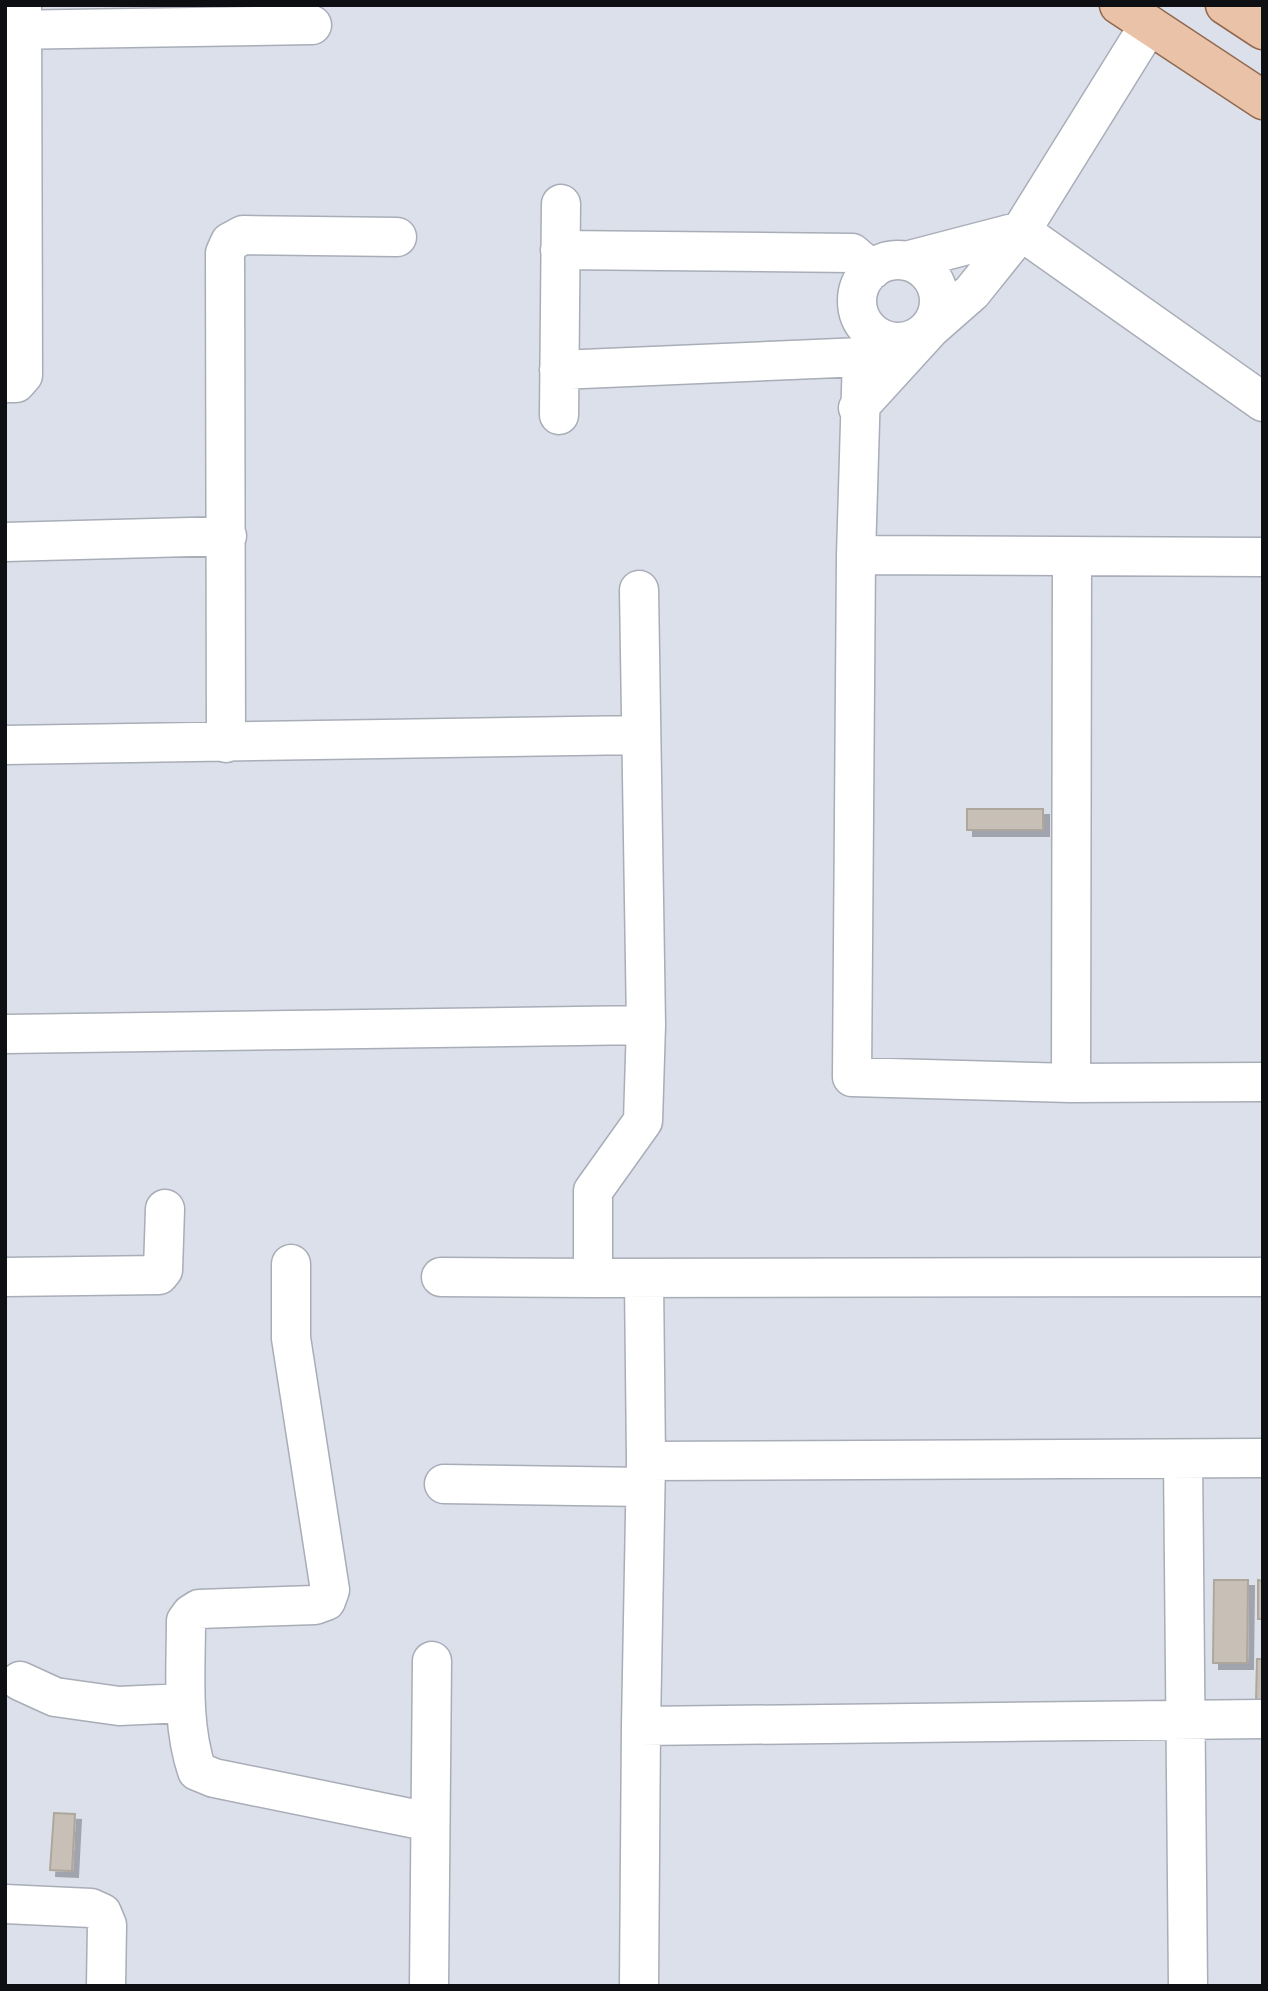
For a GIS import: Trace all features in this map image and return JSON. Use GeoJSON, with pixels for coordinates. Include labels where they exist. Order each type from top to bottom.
{"type":"FeatureCollection","features":[{"type":"Feature","properties":{"kind":"main road"},"geometry":{"type":"LineString","coordinates":[[1225,5],[1263,30]]}},
{"type":"Feature","properties":{"kind":"main road"},"geometry":{"type":"LineString","coordinates":[[1134,15],[1263,100]]}},
{"type":"Feature","properties":{"kind":"street"},"geometry":{"type":"LineString","coordinates":[[859,408],[931,328],[972,292],[1021,231],[1134,15]]}},
{"type":"Feature","properties":{"kind":"street"},"geometry":{"type":"LineString","coordinates":[[5,383],[16,383],[23,375],[14,201],[16,21],[313,25]]}},
{"type":"Feature","properties":{"kind":"street"},"geometry":{"type":"LineString","coordinates":[[559,415],[561,204]]}},
{"type":"Feature","properties":{"kind":"street"},"geometry":{"type":"LineString","coordinates":[[1263,402],[1021,231],[889,265],[860,285],[857,298],[863,340],[856,555],[852,1077],[1071,1083],[1263,1082]]}},
{"type":"Feature","properties":{"kind":"street"},"geometry":{"type":"LineString","coordinates":[[226,743],[225,253],[230,242],[243,235],[397,237]]}},
{"type":"Feature","properties":{"kind":"street"},"geometry":{"type":"LineString","coordinates":[[559,370],[863,340],[909,342],[931,328],[940,302],[932,275],[852,253],[560,250]]}},
{"type":"Feature","properties":{"kind":"street"},"geometry":{"type":"LineString","coordinates":[[5,542],[227,536]]}},
{"type":"Feature","properties":{"kind":"street"},"geometry":{"type":"LineString","coordinates":[[856,555],[1263,557]]}},
{"type":"Feature","properties":{"kind":"street"},"geometry":{"type":"LineString","coordinates":[[1071,1083],[1072,556]]}},
{"type":"Feature","properties":{"kind":"street"},"geometry":{"type":"LineString","coordinates":[[593,1278],[593,1191],[643,1121],[646,1025],[639,735],[639,590]]}},
{"type":"Feature","properties":{"kind":"street"},"geometry":{"type":"LineString","coordinates":[[5,745],[639,735]]}},
{"type":"Feature","properties":{"kind":"street"},"geometry":{"type":"LineString","coordinates":[[5,1034],[646,1025]]}},
{"type":"Feature","properties":{"kind":"street"},"geometry":{"type":"LineString","coordinates":[[5,1277],[159,1275],[163,1270],[165,1209]]}},
{"type":"Feature","properties":{"kind":"street"},"geometry":{"type":"LineString","coordinates":[[291,1264],[291,1338],[330,1590],[326,1601],[315,1605],[199,1609],[191,1614],[186,1621],[186,1703],[197,1771],[214,1778],[430,1822]]}},
{"type":"Feature","properties":{"kind":"street"},"geometry":{"type":"LineString","coordinates":[[441,1277],[644,1280],[1263,1278]]}},
{"type":"Feature","properties":{"kind":"street"},"geometry":{"type":"LineString","coordinates":[[639,1986],[645,1474],[644,1280]]}},
{"type":"Feature","properties":{"kind":"street"},"geometry":{"type":"LineString","coordinates":[[444,1484],[645,1474],[1263,1458]]}},
{"type":"Feature","properties":{"kind":"street"},"geometry":{"type":"LineString","coordinates":[[1183,1459],[1188,1986]]}},
{"type":"Feature","properties":{"kind":"street"},"geometry":{"type":"LineString","coordinates":[[429,1986],[432,1661]]}},
{"type":"Feature","properties":{"kind":"street"},"geometry":{"type":"LineString","coordinates":[[20,1681],[55,1697],[119,1706],[186,1703]]}},
{"type":"Feature","properties":{"kind":"street"},"geometry":{"type":"LineString","coordinates":[[641,1726],[1263,1719]]}},
{"type":"Feature","properties":{"kind":"street"},"geometry":{"type":"LineString","coordinates":[[5,1904],[90,1908],[102,1913],[107,1925],[106,1986]]}},
{"type":"Feature","properties":{"kind":"building"},"geometry":{"type":"Polygon","coordinates":[[[967,809],[1043,809],[1043,830],[967,830],[967,809]]]}},
{"type":"Feature","properties":{"kind":"building"},"geometry":{"type":"Polygon","coordinates":[[[1214,1580],[1248,1580],[1247,1663],[1213,1663],[1214,1580]]]}},
{"type":"Feature","properties":{"kind":"building"},"geometry":{"type":"Polygon","coordinates":[[[1258,1580],[1263,1581],[1263,1619],[1258,1619],[1258,1580]]]}},
{"type":"Feature","properties":{"kind":"building"},"geometry":{"type":"Polygon","coordinates":[[[1257,1659],[1263,1659],[1263,1702],[1256,1702],[1257,1659]]]}},
{"type":"Feature","properties":{"kind":"building"},"geometry":{"type":"Polygon","coordinates":[[[54,1813],[75,1814],[72,1871],[50,1870],[54,1813]]]}}]}
